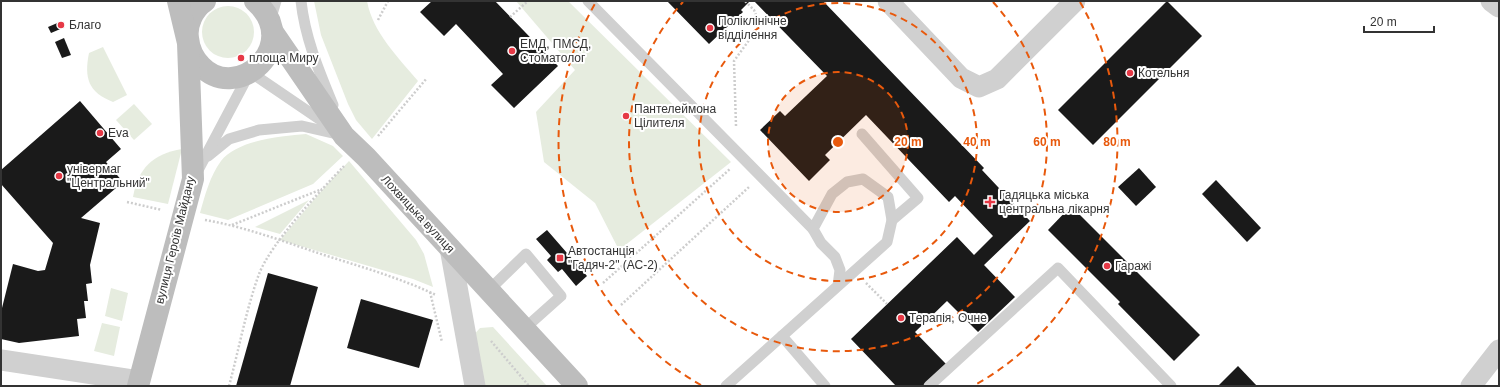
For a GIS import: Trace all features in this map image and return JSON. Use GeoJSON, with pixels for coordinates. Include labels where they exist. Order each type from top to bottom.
{"type":"FeatureCollection","features":[{"type":"Feature","properties":{"kind":"street"},"geometry":{"type":"LineString","coordinates":[[178,1],[188,43],[195,60],[204,69],[215,75],[226,77],[239,77],[250,72],[260,65],[268,55],[272,43],[273,18],[255,1]]}},
{"type":"Feature","properties":{"kind":"street"},"geometry":{"type":"LineString","coordinates":[[188,43],[189,23],[194,12],[205,1]]}},
{"type":"Feature","properties":{"kind":"street"},"geometry":{"type":"LineString","coordinates":[[888,1],[961,78],[979,87],[997,78],[1075,1]]}},
{"type":"Feature","properties":{"kind":"street"},"geometry":{"type":"LineString","coordinates":[[1491,1],[1499,7]]}},
{"type":"Feature","properties":{"kind":"street","name":"Лохвицька вулиця"},"geometry":{"type":"LineString","coordinates":[[273,18],[344,136],[362,152],[577,386]]}},
{"type":"Feature","properties":{"kind":"street","name":"вулиця Героїв Майдану"},"geometry":{"type":"LineString","coordinates":[[139,383],[193,179],[188,43]]}},
{"type":"Feature","properties":{"kind":"street"},"geometry":{"type":"LineString","coordinates":[[450,248],[475,386]]}},
{"type":"Feature","properties":{"kind":"street"},"geometry":{"type":"LineString","coordinates":[[1471,386],[1499,350]]}},
{"type":"Feature","properties":{"kind":"street"},"geometry":{"type":"LineString","coordinates":[[1,360],[139,383]]}},
{"type":"Feature","properties":{"kind":"lane"},"geometry":{"type":"LineString","coordinates":[[301,1],[303,20],[315,61],[344,136]]}},
{"type":"Feature","properties":{"kind":"lane"},"geometry":{"type":"LineString","coordinates":[[588,1],[813,229],[821,243],[835,257],[840,270],[838,286]]}},
{"type":"Feature","properties":{"kind":"lane"},"geometry":{"type":"LineString","coordinates":[[193,179],[250,72],[344,136]]}},
{"type":"Feature","properties":{"kind":"lane"},"geometry":{"type":"LineString","coordinates":[[193,179],[209,154],[229,139],[259,130],[302,126],[344,136]]}},
{"type":"Feature","properties":{"kind":"lane"},"geometry":{"type":"LineString","coordinates":[[862,134],[918,198],[892,220]]}},
{"type":"Feature","properties":{"kind":"lane"},"geometry":{"type":"LineString","coordinates":[[726,386],[887,242],[892,220],[888,197],[863,179],[847,182],[832,194],[813,229]]}},
{"type":"Feature","properties":{"kind":"lane"},"geometry":{"type":"LineString","coordinates":[[489,290],[526,254],[561,296],[524,329]]}},
{"type":"Feature","properties":{"kind":"lane"},"geometry":{"type":"LineString","coordinates":[[929,386],[1058,268],[1171,386]]}},
{"type":"Feature","properties":{"kind":"lane"},"geometry":{"type":"LineString","coordinates":[[782,336],[825,386]]}},
{"type":"Feature","properties":{"kind":"path"},"geometry":{"type":"LineString","coordinates":[[378,20],[388,1]]}},
{"type":"Feature","properties":{"kind":"path"},"geometry":{"type":"LineString","coordinates":[[510,17],[528,1]]}},
{"type":"Feature","properties":{"kind":"path"},"geometry":{"type":"LineString","coordinates":[[737,152],[734,61],[760,25],[754,10],[746,1]]}},
{"type":"Feature","properties":{"kind":"path"},"geometry":{"type":"LineString","coordinates":[[374,141],[427,78]]}},
{"type":"Feature","properties":{"kind":"path"},"geometry":{"type":"LineString","coordinates":[[229,386],[260,273],[280,240],[349,161]]}},
{"type":"Feature","properties":{"kind":"path"},"geometry":{"type":"LineString","coordinates":[[603,283],[734,165]]}},
{"type":"Feature","properties":{"kind":"path"},"geometry":{"type":"LineString","coordinates":[[621,305],[753,184]]}},
{"type":"Feature","properties":{"kind":"path"},"geometry":{"type":"LineString","coordinates":[[232,225],[323,189]]}},
{"type":"Feature","properties":{"kind":"path"},"geometry":{"type":"LineString","coordinates":[[127,202],[166,211]]}},
{"type":"Feature","properties":{"kind":"path"},"geometry":{"type":"LineString","coordinates":[[198,219],[232,225],[280,240],[412,284],[460,306]]}},
{"type":"Feature","properties":{"kind":"path"},"geometry":{"type":"LineString","coordinates":[[490,340],[529,386]]}},
{"type":"Feature","properties":{"kind":"shaded area"},"geometry":{"type":"Polygon","coordinates":[[[314,1],[367,1],[370,13],[380,34],[418,81],[372,139],[356,120],[348,104],[321,35],[314,1]]]}},
{"type":"Feature","properties":{"kind":"shaded area"},"geometry":{"type":"Polygon","coordinates":[[[516,1],[568,1],[731,162],[619,250],[595,203],[544,162],[536,112],[575,70],[516,1]]]}},
{"type":"Feature","properties":{"kind":"shaded area"},"geometry":{"type":"Polygon","coordinates":[[[223,6],[233,6],[247,13],[254,27],[254,37],[247,51],[233,58],[223,58],[213,54],[206,47],[202,37],[202,27],[206,17],[213,10],[223,6]]]}},
{"type":"Feature","properties":{"kind":"shaded area"},"geometry":{"type":"Polygon","coordinates":[[[103,47],[127,95],[113,102],[98,94],[93,89],[88,77],[87,70],[89,53],[103,47]]]}},
{"type":"Feature","properties":{"kind":"shaded area"},"geometry":{"type":"Polygon","coordinates":[[[134,104],[152,124],[134,140],[116,120],[134,104]]]}},
{"type":"Feature","properties":{"kind":"shaded area"},"geometry":{"type":"Polygon","coordinates":[[[306,134],[333,146],[343,156],[313,184],[228,220],[200,213],[208,186],[214,173],[221,161],[228,154],[238,148],[260,140],[306,134]]]}},
{"type":"Feature","properties":{"kind":"shaded area"},"geometry":{"type":"Polygon","coordinates":[[[182,149],[168,204],[133,197],[139,178],[148,164],[172,151],[182,149]]]}},
{"type":"Feature","properties":{"kind":"shaded area"},"geometry":{"type":"Polygon","coordinates":[[[349,161],[416,240],[424,254],[433,287],[413,279],[280,240],[349,161]]]}},
{"type":"Feature","properties":{"kind":"shaded area"},"geometry":{"type":"Polygon","coordinates":[[[309,200],[280,234],[255,227],[309,200]]]}},
{"type":"Feature","properties":{"kind":"shaded area"},"geometry":{"type":"Polygon","coordinates":[[[111,288],[128,293],[122,321],[105,316],[111,288]]]}},
{"type":"Feature","properties":{"kind":"shaded area"},"geometry":{"type":"Polygon","coordinates":[[[102,323],[120,327],[114,356],[94,351],[102,323]]]}},
{"type":"Feature","properties":{"kind":"shaded area"},"geometry":{"type":"Polygon","coordinates":[[[493,327],[547,386],[480,386],[471,338],[480,328],[493,327]]]}},
{"type":"Feature","properties":{"kind":"building","name":"ЕМД, ПМСД, Стоматолог"},"geometry":{"type":"Polygon","coordinates":[[[432,1],[495,1],[558,66],[514,108],[491,85],[503,74],[456,24],[444,36],[420,12],[432,1]]]}},
{"type":"Feature","properties":{"kind":"building","name":"Поліклінічне відділення"},"geometry":{"type":"Polygon","coordinates":[[[667,1],[750,1],[741,10],[743,12],[709,44],[667,1]]]}},
{"type":"Feature","properties":{"kind":"building"},"geometry":{"type":"Polygon","coordinates":[[[754,1],[823,1],[984,168],[982,170],[1030,221],[984,265],[1015,297],[978,332],[947,301],[915,332],[946,364],[923,386],[896,386],[851,339],[957,237],[974,255],[993,236],[955,196],[949,202],[866,115],[825,155],[830,160],[809,181],[760,130],[780,111],[785,116],[827,76],[754,1]]]}},
{"type":"Feature","properties":{"kind":"building","name":"Котельня"},"geometry":{"type":"Polygon","coordinates":[[[1167,1],[1202,36],[1093,145],[1058,110],[1167,1]]]}},
{"type":"Feature","properties":{"kind":"building"},"geometry":{"type":"Polygon","coordinates":[[[62,21],[65,27],[51,33],[48,27],[62,21]]]}},
{"type":"Feature","properties":{"kind":"building"},"geometry":{"type":"Polygon","coordinates":[[[64,38],[71,55],[62,58],[55,42],[64,38]]]}},
{"type":"Feature","properties":{"kind":"building"},"geometry":{"type":"Polygon","coordinates":[[[80,101],[121,149],[106,162],[123,182],[81,218],[100,223],[90,265],[92,283],[86,284],[88,301],[84,301],[86,318],[77,319],[79,336],[19,343],[1,339],[1,312],[13,264],[38,271],[45,270],[53,243],[1,184],[1,170],[80,101]]]}},
{"type":"Feature","properties":{"kind":"building"},"geometry":{"type":"Polygon","coordinates":[[[1139,168],[1156,187],[1136,206],[1118,187],[1139,168]]]}},
{"type":"Feature","properties":{"kind":"building"},"geometry":{"type":"Polygon","coordinates":[[[1216,180],[1261,228],[1247,242],[1202,194],[1216,180]]]}},
{"type":"Feature","properties":{"kind":"building","name":"Гаражі"},"geometry":{"type":"Polygon","coordinates":[[[1071,206],[1200,335],[1174,361],[1118,304],[1120,302],[1048,230],[1071,206]]]}},
{"type":"Feature","properties":{"kind":"building","name":"Автостанція \"Гадяч-2\" (АС-2)"},"geometry":{"type":"Polygon","coordinates":[[[547,230],[587,276],[576,286],[562,269],[558,272],[547,260],[551,256],[536,239],[547,230]]]}},
{"type":"Feature","properties":{"kind":"building"},"geometry":{"type":"Polygon","coordinates":[[[268,273],[318,287],[290,386],[236,386],[268,273]]]}},
{"type":"Feature","properties":{"kind":"building"},"geometry":{"type":"Polygon","coordinates":[[[361,299],[433,320],[419,368],[347,348],[361,299]]]}},
{"type":"Feature","properties":{"kind":"building"},"geometry":{"type":"Polygon","coordinates":[[[1238,366],[1257,386],[1218,386],[1238,366]]]}},
{"type":"Feature","properties":{"kind":"place","name":"Благо"},"geometry":{"type":"Point","coordinates":[61,25]}},
{"type":"Feature","properties":{"kind":"place","name":"Поліклінічне відділення"},"geometry":{"type":"Point","coordinates":[710,28]}},
{"type":"Feature","properties":{"kind":"place","name":"ЕМД, ПМСД, Стоматолог"},"geometry":{"type":"Point","coordinates":[512,51]}},
{"type":"Feature","properties":{"kind":"place","name":"площа Миру"},"geometry":{"type":"Point","coordinates":[241,58]}},
{"type":"Feature","properties":{"kind":"place","name":"Котельня"},"geometry":{"type":"Point","coordinates":[1130,73]}},
{"type":"Feature","properties":{"kind":"place","name":"Пантелеймона Цілителя"},"geometry":{"type":"Point","coordinates":[626,116]}},
{"type":"Feature","properties":{"kind":"place","name":"Eva"},"geometry":{"type":"Point","coordinates":[100,133]}},
{"type":"Feature","properties":{"kind":"place","name":"універмаг \"Центральний\""},"geometry":{"type":"Point","coordinates":[59,176]}},
{"type":"Feature","properties":{"kind":"place","name":"Гадяцька міська центральна лікарня"},"geometry":{"type":"Point","coordinates":[990,202]}},
{"type":"Feature","properties":{"kind":"place","name":"Автостанція \"Гадяч-2\" (АС-2)"},"geometry":{"type":"Point","coordinates":[560,258]}},
{"type":"Feature","properties":{"kind":"place","name":"Гаражі"},"geometry":{"type":"Point","coordinates":[1107,266]}},
{"type":"Feature","properties":{"kind":"place","name":"Терапія, Очне"},"geometry":{"type":"Point","coordinates":[901,318]}}]}
